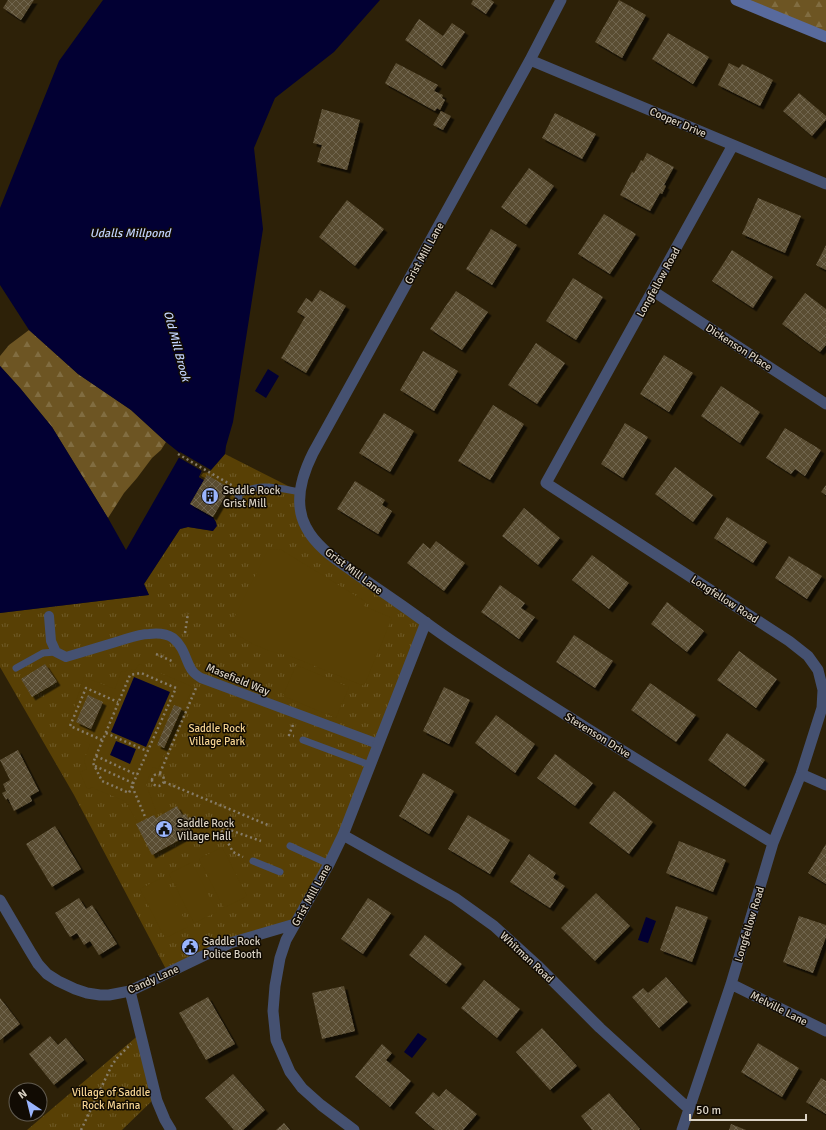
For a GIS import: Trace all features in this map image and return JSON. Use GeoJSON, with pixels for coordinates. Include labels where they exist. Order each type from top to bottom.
{"type":"FeatureCollection","features":[{"type":"Feature","properties":{"kind":"main road"},"geometry":{"type":"LineString","coordinates":[[736,0],[826,37]]}},
{"type":"Feature","properties":{"kind":"street","name":"Grist Mill Lane"},"geometry":{"type":"LineString","coordinates":[[354,1130],[321,1105],[302,1088],[290,1072],[276,1040],[273,1011],[275,986],[280,958],[286,940],[329,864],[343,834],[426,622],[334,558],[320,545],[309,532],[302,519],[300,510],[300,492],[306,468],[313,453],[530,60],[561,0]]}},
{"type":"Feature","properties":{"kind":"street","name":"Cooper Drive"},"geometry":{"type":"LineString","coordinates":[[530,60],[826,184]]}},
{"type":"Feature","properties":{"kind":"street","name":"Longfellow Road"},"geometry":{"type":"LineString","coordinates":[[682,1130],[731,984],[773,842],[801,774],[822,708],[824,690],[818,670],[808,656],[790,641],[546,482],[733,145]]}},
{"type":"Feature","properties":{"kind":"street","name":"Dickenson Place"},"geometry":{"type":"LineString","coordinates":[[653,291],[826,404]]}},
{"type":"Feature","properties":{"kind":"street"},"geometry":{"type":"LineString","coordinates":[[49,616],[51,641],[56,652]]}},
{"type":"Feature","properties":{"kind":"street","name":"Stevenson Drive"},"geometry":{"type":"LineString","coordinates":[[426,622],[460,646],[606,741],[773,842]]}},
{"type":"Feature","properties":{"kind":"street","name":"Masefield Way"},"geometry":{"type":"LineString","coordinates":[[56,652],[66,657],[129,638],[149,634],[162,634],[174,639],[184,651],[190,669],[201,678],[378,744]]}},
{"type":"Feature","properties":{"kind":"street"},"geometry":{"type":"LineString","coordinates":[[801,774],[826,785]]}},
{"type":"Feature","properties":{"kind":"street","name":"Whitman Road"},"geometry":{"type":"LineString","coordinates":[[343,834],[454,898],[494,926],[537,965],[600,1028],[689,1109]]}},
{"type":"Feature","properties":{"kind":"street","name":"Candy Lane"},"geometry":{"type":"LineString","coordinates":[[0,900],[38,964],[47,974],[75,989],[100,995],[130,991],[230,943],[295,924]]}},
{"type":"Feature","properties":{"kind":"street","name":"Melville Lane"},"geometry":{"type":"LineString","coordinates":[[731,984],[826,1032]]}},
{"type":"Feature","properties":{"kind":"street"},"geometry":{"type":"LineString","coordinates":[[130,991],[157,1101],[171,1130]]}},
{"type":"Feature","properties":{"kind":"lane"},"geometry":{"type":"LineString","coordinates":[[240,502],[238,496],[256,487],[277,488],[300,492]]}},
{"type":"Feature","properties":{"kind":"lane","name":"Masefield Way"},"geometry":{"type":"LineString","coordinates":[[16,668],[43,653],[56,652]]}},
{"type":"Feature","properties":{"kind":"lane"},"geometry":{"type":"LineString","coordinates":[[303,740],[370,765]]}},
{"type":"Feature","properties":{"kind":"lane"},"geometry":{"type":"LineString","coordinates":[[290,846],[329,864]]}},
{"type":"Feature","properties":{"kind":"lane"},"geometry":{"type":"LineString","coordinates":[[253,861],[280,872]]}},
{"type":"Feature","properties":{"kind":"path"},"geometry":{"type":"LineString","coordinates":[[178,454],[244,492]]}},
{"type":"Feature","properties":{"kind":"path"},"geometry":{"type":"LineString","coordinates":[[156,654],[174,662]]}},
{"type":"Feature","properties":{"kind":"path"},"geometry":{"type":"LineString","coordinates":[[140,673],[176,688],[129,793],[102,781],[93,763],[118,702],[130,675],[140,673]]}},
{"type":"Feature","properties":{"kind":"path"},"geometry":{"type":"LineString","coordinates":[[160,773],[201,678]]}},
{"type":"Feature","properties":{"kind":"path"},"geometry":{"type":"LineString","coordinates":[[102,740],[70,726],[75,713],[86,688],[118,702]]}},
{"type":"Feature","properties":{"kind":"path"},"geometry":{"type":"LineString","coordinates":[[105,733],[148,751]]}},
{"type":"Feature","properties":{"kind":"path"},"geometry":{"type":"LineString","coordinates":[[96,756],[137,774]]}},
{"type":"Feature","properties":{"kind":"path"},"geometry":{"type":"LineString","coordinates":[[94,766],[132,785],[146,819]]}},
{"type":"Feature","properties":{"kind":"path"},"geometry":{"type":"LineString","coordinates":[[156,773],[160,773],[164,776],[163,784],[159,786],[153,784],[153,776],[156,773]]}},
{"type":"Feature","properties":{"kind":"path"},"geometry":{"type":"LineString","coordinates":[[164,782],[268,825]]}},
{"type":"Feature","properties":{"kind":"path"},"geometry":{"type":"LineString","coordinates":[[189,819],[193,817],[261,840]]}},
{"type":"Feature","properties":{"kind":"path"},"geometry":{"type":"LineString","coordinates":[[219,826],[233,852],[253,861]]}},
{"type":"Feature","properties":{"kind":"path"},"geometry":{"type":"LineString","coordinates":[[81,1130],[112,1065],[126,1048],[140,1035]]}},
{"type":"Feature","properties":{"kind":"green space"},"geometry":{"type":"Polygon","coordinates":[[[737,0],[826,0],[826,37],[737,0]]]}},
{"type":"Feature","properties":{"kind":"green space"},"geometry":{"type":"Polygon","coordinates":[[[29,330],[78,374],[131,410],[166,442],[161,450],[152,458],[124,493],[108,518],[52,427],[0,366],[0,356],[9,345],[29,330]]]}},
{"type":"Feature","properties":{"kind":"green space","name":"Saddle Rock Village Park"},"geometry":{"type":"Polygon","coordinates":[[[225,454],[300,492],[312,536],[426,622],[343,835],[295,924],[168,973],[74,795],[0,667],[0,613],[149,595],[144,584],[180,529],[188,527],[213,531],[190,504],[204,480],[199,477],[202,471],[211,470],[225,454]]]}},
{"type":"Feature","properties":{"kind":"green space"},"geometry":{"type":"Polygon","coordinates":[[[280,549],[366,602],[364,606],[392,618],[364,686],[290,656],[270,651],[253,644],[228,630],[268,550],[280,549]]]}},
{"type":"Feature","properties":{"kind":"green space"},"geometry":{"type":"Polygon","coordinates":[[[139,664],[193,687],[158,769],[153,767],[146,784],[158,817],[156,818],[154,815],[138,823],[125,801],[95,789],[94,787],[87,789],[80,772],[87,769],[84,761],[90,744],[66,732],[84,677],[115,689],[121,672],[136,669],[139,664]]]}},
{"type":"Feature","properties":{"kind":"green space"},"geometry":{"type":"Polygon","coordinates":[[[296,665],[349,687],[336,718],[283,696],[296,665]]]}},
{"type":"Feature","properties":{"kind":"green space"},"geometry":{"type":"Polygon","coordinates":[[[222,847],[247,896],[224,908],[199,859],[222,847]]]}},
{"type":"Feature","properties":{"kind":"green space"},"geometry":{"type":"Polygon","coordinates":[[[192,862],[217,912],[194,923],[169,874],[192,862]]]}},
{"type":"Feature","properties":{"kind":"green space"},"geometry":{"type":"Polygon","coordinates":[[[163,877],[188,927],[165,938],[140,889],[163,877]]]}},
{"type":"Feature","properties":{"kind":"green space","name":"Village of Saddle Rock Marina"},"geometry":{"type":"Polygon","coordinates":[[[141,1033],[157,1096],[122,1130],[27,1130],[36,1122],[48,1122],[48,1112],[141,1033]]]}},
{"type":"Feature","properties":{"kind":"water","name":"Udalls Millpond"},"geometry":{"type":"Polygon","coordinates":[[[103,0],[380,0],[334,52],[275,98],[254,148],[263,229],[233,422],[225,454],[211,470],[202,471],[199,477],[204,480],[190,504],[213,517],[217,526],[213,531],[188,527],[180,529],[144,584],[149,595],[0,613],[0,366],[52,427],[126,550],[181,454],[131,410],[78,374],[29,330],[0,285],[0,208],[59,61],[103,0]]]}},
{"type":"Feature","properties":{"kind":"water"},"geometry":{"type":"Polygon","coordinates":[[[268,369],[279,376],[266,398],[255,391],[268,369]]]}},
{"type":"Feature","properties":{"kind":"water"},"geometry":{"type":"Polygon","coordinates":[[[134,677],[170,692],[146,747],[111,732],[134,677]]]}},
{"type":"Feature","properties":{"kind":"water"},"geometry":{"type":"Polygon","coordinates":[[[116,741],[136,749],[130,764],[110,755],[116,741]]]}},
{"type":"Feature","properties":{"kind":"water"},"geometry":{"type":"Polygon","coordinates":[[[646,917],[656,921],[648,943],[638,940],[646,917]]]}},
{"type":"Feature","properties":{"kind":"water"},"geometry":{"type":"Polygon","coordinates":[[[418,1033],[427,1039],[412,1058],[404,1052],[418,1033]]]}},
{"type":"Feature","properties":{"kind":"pier"},"geometry":{"type":"Polygon","coordinates":[[[180,452],[211,470],[210,472],[203,473],[201,476],[205,478],[204,480],[199,477],[202,471],[178,457],[180,452]]]}},
{"type":"Feature","properties":{"kind":"building"},"geometry":{"type":"Polygon","coordinates":[[[8,0],[34,0],[21,20],[3,8],[8,0]]]}},
{"type":"Feature","properties":{"kind":"building"},"geometry":{"type":"Polygon","coordinates":[[[473,0],[491,0],[494,2],[486,14],[471,4],[473,0]]]}},
{"type":"Feature","properties":{"kind":"building"},"geometry":{"type":"Polygon","coordinates":[[[619,0],[646,15],[622,58],[595,42],[619,0]]]}},
{"type":"Feature","properties":{"kind":"building"},"geometry":{"type":"Polygon","coordinates":[[[419,19],[443,36],[452,23],[465,32],[442,66],[405,40],[419,19]]]}},
{"type":"Feature","properties":{"kind":"building"},"geometry":{"type":"Polygon","coordinates":[[[668,33],[709,57],[693,84],[652,59],[668,33]]]}},
{"type":"Feature","properties":{"kind":"building"},"geometry":{"type":"Polygon","coordinates":[[[396,63],[438,85],[434,91],[443,95],[442,98],[445,100],[440,110],[437,108],[435,111],[385,83],[396,63]]]}},
{"type":"Feature","properties":{"kind":"building"},"geometry":{"type":"Polygon","coordinates":[[[729,63],[739,68],[742,64],[773,80],[760,106],[718,85],[729,63]]]}},
{"type":"Feature","properties":{"kind":"building"},"geometry":{"type":"Polygon","coordinates":[[[799,93],[826,116],[826,120],[812,136],[783,111],[799,93]]]}},
{"type":"Feature","properties":{"kind":"building"},"geometry":{"type":"Polygon","coordinates":[[[322,109],[360,120],[347,170],[317,162],[322,145],[313,143],[322,109]]]}},
{"type":"Feature","properties":{"kind":"building"},"geometry":{"type":"Polygon","coordinates":[[[441,111],[451,116],[443,130],[433,125],[441,111]]]}},
{"type":"Feature","properties":{"kind":"building"},"geometry":{"type":"Polygon","coordinates":[[[555,113],[596,134],[582,159],[542,138],[555,113]]]}},
{"type":"Feature","properties":{"kind":"building"},"geometry":{"type":"Polygon","coordinates":[[[647,153],[674,167],[664,185],[666,186],[662,194],[660,193],[650,211],[620,195],[632,172],[634,173],[641,160],[643,161],[647,153]]]}},
{"type":"Feature","properties":{"kind":"building"},"geometry":{"type":"Polygon","coordinates":[[[529,168],[554,186],[526,225],[501,207],[529,168]]]}},
{"type":"Feature","properties":{"kind":"building"},"geometry":{"type":"Polygon","coordinates":[[[758,198],[801,216],[785,253],[742,234],[758,198]]]}},
{"type":"Feature","properties":{"kind":"building"},"geometry":{"type":"Polygon","coordinates":[[[347,200],[384,229],[355,266],[319,237],[347,200]]]}},
{"type":"Feature","properties":{"kind":"building"},"geometry":{"type":"Polygon","coordinates":[[[604,214],[636,234],[610,274],[578,254],[604,214]]]}},
{"type":"Feature","properties":{"kind":"building"},"geometry":{"type":"Polygon","coordinates":[[[491,229],[517,245],[492,285],[466,269],[491,229]]]}},
{"type":"Feature","properties":{"kind":"building"},"geometry":{"type":"Polygon","coordinates":[[[826,245],[826,270],[816,265],[826,245]]]}},
{"type":"Feature","properties":{"kind":"building"},"geometry":{"type":"Polygon","coordinates":[[[732,250],[773,277],[753,308],[712,281],[732,250]]]}},
{"type":"Feature","properties":{"kind":"building"},"geometry":{"type":"Polygon","coordinates":[[[573,278],[603,297],[576,340],[546,321],[573,278]]]}},
{"type":"Feature","properties":{"kind":"building"},"geometry":{"type":"Polygon","coordinates":[[[320,290],[346,306],[306,373],[281,358],[305,317],[297,312],[306,298],[312,302],[320,290]]]}},
{"type":"Feature","properties":{"kind":"building"},"geometry":{"type":"Polygon","coordinates":[[[456,291],[488,312],[462,350],[430,329],[456,291]]]}},
{"type":"Feature","properties":{"kind":"building"},"geometry":{"type":"Polygon","coordinates":[[[805,293],[826,309],[826,345],[820,352],[782,324],[805,293]]]}},
{"type":"Feature","properties":{"kind":"building"},"geometry":{"type":"Polygon","coordinates":[[[536,343],[565,363],[537,404],[508,385],[536,343]]]}},
{"type":"Feature","properties":{"kind":"building"},"geometry":{"type":"Polygon","coordinates":[[[423,351],[458,371],[434,411],[400,390],[423,351]]]}},
{"type":"Feature","properties":{"kind":"building"},"geometry":{"type":"Polygon","coordinates":[[[664,355],[693,373],[669,412],[640,394],[664,355]]]}},
{"type":"Feature","properties":{"kind":"building"},"geometry":{"type":"Polygon","coordinates":[[[721,386],[760,412],[740,443],[701,416],[721,386]]]}},
{"type":"Feature","properties":{"kind":"building"},"geometry":{"type":"Polygon","coordinates":[[[493,405],[524,424],[490,480],[458,461],[493,405]]]}},
{"type":"Feature","properties":{"kind":"building"},"geometry":{"type":"Polygon","coordinates":[[[384,413],[414,431],[390,472],[359,453],[384,413]]]}},
{"type":"Feature","properties":{"kind":"building"},"geometry":{"type":"Polygon","coordinates":[[[625,423],[648,437],[623,478],[601,464],[625,423]]]}},
{"type":"Feature","properties":{"kind":"building"},"geometry":{"type":"Polygon","coordinates":[[[785,428],[821,450],[805,476],[795,469],[791,474],[766,458],[785,428]]]}},
{"type":"Feature","properties":{"kind":"building"},"geometry":{"type":"Polygon","coordinates":[[[675,467],[713,495],[693,522],[655,494],[675,467]]]}},
{"type":"Feature","properties":{"kind":"building","name":"Saddle Rock Grist Mill"},"geometry":{"type":"Polygon","coordinates":[[[207,475],[230,488],[213,517],[190,504],[207,475]]]}},
{"type":"Feature","properties":{"kind":"building"},"geometry":{"type":"Polygon","coordinates":[[[355,481],[385,500],[382,505],[392,511],[378,534],[337,509],[355,481]]]}},
{"type":"Feature","properties":{"kind":"building"},"geometry":{"type":"Polygon","coordinates":[[[826,485],[826,495],[821,492],[826,485]]]}},
{"type":"Feature","properties":{"kind":"building"},"geometry":{"type":"Polygon","coordinates":[[[524,508],[560,538],[538,565],[502,536],[524,508]]]}},
{"type":"Feature","properties":{"kind":"building"},"geometry":{"type":"Polygon","coordinates":[[[727,517],[767,542],[753,563],[714,538],[727,517]]]}},
{"type":"Feature","properties":{"kind":"building"},"geometry":{"type":"Polygon","coordinates":[[[436,541],[465,563],[444,591],[407,563],[423,543],[430,549],[436,541]]]}},
{"type":"Feature","properties":{"kind":"building"},"geometry":{"type":"Polygon","coordinates":[[[592,555],[629,583],[609,609],[572,580],[592,555]]]}},
{"type":"Feature","properties":{"kind":"building"},"geometry":{"type":"Polygon","coordinates":[[[789,556],[822,576],[807,599],[775,578],[789,556]]]}},
{"type":"Feature","properties":{"kind":"building"},"geometry":{"type":"Polygon","coordinates":[[[500,585],[525,603],[521,608],[535,617],[519,639],[481,612],[500,585]]]}},
{"type":"Feature","properties":{"kind":"building"},"geometry":{"type":"Polygon","coordinates":[[[667,602],[704,631],[687,652],[651,624],[667,602]]]}},
{"type":"Feature","properties":{"kind":"building"},"geometry":{"type":"Polygon","coordinates":[[[574,635],[613,661],[595,688],[556,662],[574,635]]]}},
{"type":"Feature","properties":{"kind":"building"},"geometry":{"type":"Polygon","coordinates":[[[739,651],[777,679],[756,708],[717,680],[739,651]]]}},
{"type":"Feature","properties":{"kind":"building"},"geometry":{"type":"Polygon","coordinates":[[[45,664],[57,682],[32,697],[21,679],[45,664]]]}},
{"type":"Feature","properties":{"kind":"building"},"geometry":{"type":"Polygon","coordinates":[[[650,683],[696,715],[676,742],[631,710],[650,683]]]}},
{"type":"Feature","properties":{"kind":"building"},"geometry":{"type":"Polygon","coordinates":[[[444,687],[470,700],[449,744],[423,731],[444,687]]]}},
{"type":"Feature","properties":{"kind":"building"},"geometry":{"type":"Polygon","coordinates":[[[88,695],[103,702],[91,729],[76,722],[88,695]]]}},
{"type":"Feature","properties":{"kind":"building"},"geometry":{"type":"Polygon","coordinates":[[[174,705],[182,708],[164,748],[157,745],[174,705]]]}},
{"type":"Feature","properties":{"kind":"building"},"geometry":{"type":"Polygon","coordinates":[[[496,715],[535,744],[515,773],[475,743],[496,715]]]}},
{"type":"Feature","properties":{"kind":"building"},"geometry":{"type":"Polygon","coordinates":[[[727,733],[765,760],[745,787],[708,760],[727,733]]]}},
{"type":"Feature","properties":{"kind":"building"},"geometry":{"type":"Polygon","coordinates":[[[18,750],[39,791],[30,796],[32,801],[14,811],[8,798],[6,800],[2,793],[6,791],[3,784],[10,780],[0,760],[18,750]]]}},
{"type":"Feature","properties":{"kind":"building"},"geometry":{"type":"Polygon","coordinates":[[[555,754],[593,783],[575,806],[537,778],[555,754]]]}},
{"type":"Feature","properties":{"kind":"building"},"geometry":{"type":"Polygon","coordinates":[[[423,773],[454,791],[429,834],[399,816],[423,773]]]}},
{"type":"Feature","properties":{"kind":"building"},"geometry":{"type":"Polygon","coordinates":[[[614,791],[653,822],[629,854],[589,823],[614,791]]]}},
{"type":"Feature","properties":{"kind":"building","name":"Saddle Rock Village Hall"},"geometry":{"type":"Polygon","coordinates":[[[177,806],[182,815],[186,814],[190,822],[187,824],[192,833],[152,855],[136,824],[154,815],[156,818],[177,806]]]}},
{"type":"Feature","properties":{"kind":"building"},"geometry":{"type":"Polygon","coordinates":[[[468,815],[510,840],[490,874],[448,849],[468,815]]]}},
{"type":"Feature","properties":{"kind":"building"},"geometry":{"type":"Polygon","coordinates":[[[55,826],[81,869],[52,887],[26,844],[55,826]]]}},
{"type":"Feature","properties":{"kind":"building"},"geometry":{"type":"Polygon","coordinates":[[[679,841],[726,860],[713,892],[666,873],[679,841]]]}},
{"type":"Feature","properties":{"kind":"building"},"geometry":{"type":"Polygon","coordinates":[[[826,844],[826,884],[808,873],[826,844]]]}},
{"type":"Feature","properties":{"kind":"building"},"geometry":{"type":"Polygon","coordinates":[[[529,854],[556,873],[553,878],[565,886],[550,908],[510,882],[529,854]]]}},
{"type":"Feature","properties":{"kind":"building"},"geometry":{"type":"Polygon","coordinates":[[[596,893],[630,926],[595,961],[561,928],[596,893]]]}},
{"type":"Feature","properties":{"kind":"building"},"geometry":{"type":"Polygon","coordinates":[[[79,898],[86,909],[92,905],[117,944],[99,955],[90,941],[84,945],[77,933],[70,937],[55,913],[79,898]]]}},
{"type":"Feature","properties":{"kind":"building"},"geometry":{"type":"Polygon","coordinates":[[[368,898],[391,913],[363,954],[341,939],[368,898]]]}},
{"type":"Feature","properties":{"kind":"building"},"geometry":{"type":"Polygon","coordinates":[[[676,906],[708,917],[692,962],[660,950],[676,906]]]}},
{"type":"Feature","properties":{"kind":"building"},"geometry":{"type":"Polygon","coordinates":[[[799,916],[826,925],[826,937],[813,973],[783,962],[799,916]]]}},
{"type":"Feature","properties":{"kind":"building"},"geometry":{"type":"Polygon","coordinates":[[[425,935],[462,964],[446,984],[409,955],[425,935]]]}},
{"type":"Feature","properties":{"kind":"building","name":"Saddle Rock Police Booth"},"geometry":{"type":"Polygon","coordinates":[[[193,943],[195,947],[187,951],[185,947],[193,943]]]}},
{"type":"Feature","properties":{"kind":"building"},"geometry":{"type":"Polygon","coordinates":[[[666,977],[688,1002],[659,1028],[632,997],[643,988],[648,993],[666,977]]]}},
{"type":"Feature","properties":{"kind":"building"},"geometry":{"type":"Polygon","coordinates":[[[484,980],[520,1009],[497,1038],[461,1008],[484,980]]]}},
{"type":"Feature","properties":{"kind":"building"},"geometry":{"type":"Polygon","coordinates":[[[344,986],[355,1031],[322,1039],[312,993],[344,986]]]}},
{"type":"Feature","properties":{"kind":"building"},"geometry":{"type":"Polygon","coordinates":[[[208,997],[235,1044],[206,1060],[179,1013],[208,997]]]}},
{"type":"Feature","properties":{"kind":"building"},"geometry":{"type":"Polygon","coordinates":[[[0,998],[20,1024],[0,1040],[0,998]]]}},
{"type":"Feature","properties":{"kind":"building"},"geometry":{"type":"Polygon","coordinates":[[[542,1028],[577,1066],[550,1090],[516,1052],[542,1028]]]}},
{"type":"Feature","properties":{"kind":"building"},"geometry":{"type":"Polygon","coordinates":[[[50,1036],[58,1045],[66,1038],[84,1060],[54,1085],[29,1054],[50,1036]]]}},
{"type":"Feature","properties":{"kind":"building"},"geometry":{"type":"Polygon","coordinates":[[[758,1043],[799,1068],[782,1097],[741,1072],[758,1043]]]}},
{"type":"Feature","properties":{"kind":"building"},"geometry":{"type":"Polygon","coordinates":[[[382,1044],[392,1053],[386,1060],[411,1081],[390,1107],[355,1077],[382,1044]]]}},
{"type":"Feature","properties":{"kind":"building"},"geometry":{"type":"Polygon","coordinates":[[[233,1074],[265,1110],[243,1130],[234,1130],[205,1098],[233,1074]]]}},
{"type":"Feature","properties":{"kind":"building"},"geometry":{"type":"Polygon","coordinates":[[[821,1078],[826,1081],[826,1114],[806,1102],[821,1078]]]}},
{"type":"Feature","properties":{"kind":"building"},"geometry":{"type":"Polygon","coordinates":[[[446,1089],[477,1114],[463,1130],[435,1130],[415,1113],[433,1092],[439,1097],[446,1089]]]}},
{"type":"Feature","properties":{"kind":"building"},"geometry":{"type":"Polygon","coordinates":[[[609,1093],[640,1129],[639,1130],[592,1130],[581,1116],[609,1093]]]}},
{"type":"Feature","properties":{"kind":"building"},"geometry":{"type":"Polygon","coordinates":[[[284,1123],[290,1130],[276,1130],[284,1123]]]}},
{"type":"Feature","properties":{"kind":"building"},"geometry":{"type":"Polygon","coordinates":[[[731,1124],[746,1130],[729,1130],[731,1124]]]}},
{"type":"Feature","properties":{"kind":"place","name":"Saddle Rock Grist Mill"},"geometry":{"type":"Point","coordinates":[210,496]}},
{"type":"Feature","properties":{"kind":"place","name":"Saddle Rock Village Hall"},"geometry":{"type":"Point","coordinates":[164,829]}},
{"type":"Feature","properties":{"kind":"place","name":"Saddle Rock Police Booth"},"geometry":{"type":"Point","coordinates":[190,947]}},
{"type":"Feature","properties":{"kind":"water label","name":"Old Mill Brook"},"geometry":{"type":"Point","coordinates":[177,346]}}]}
